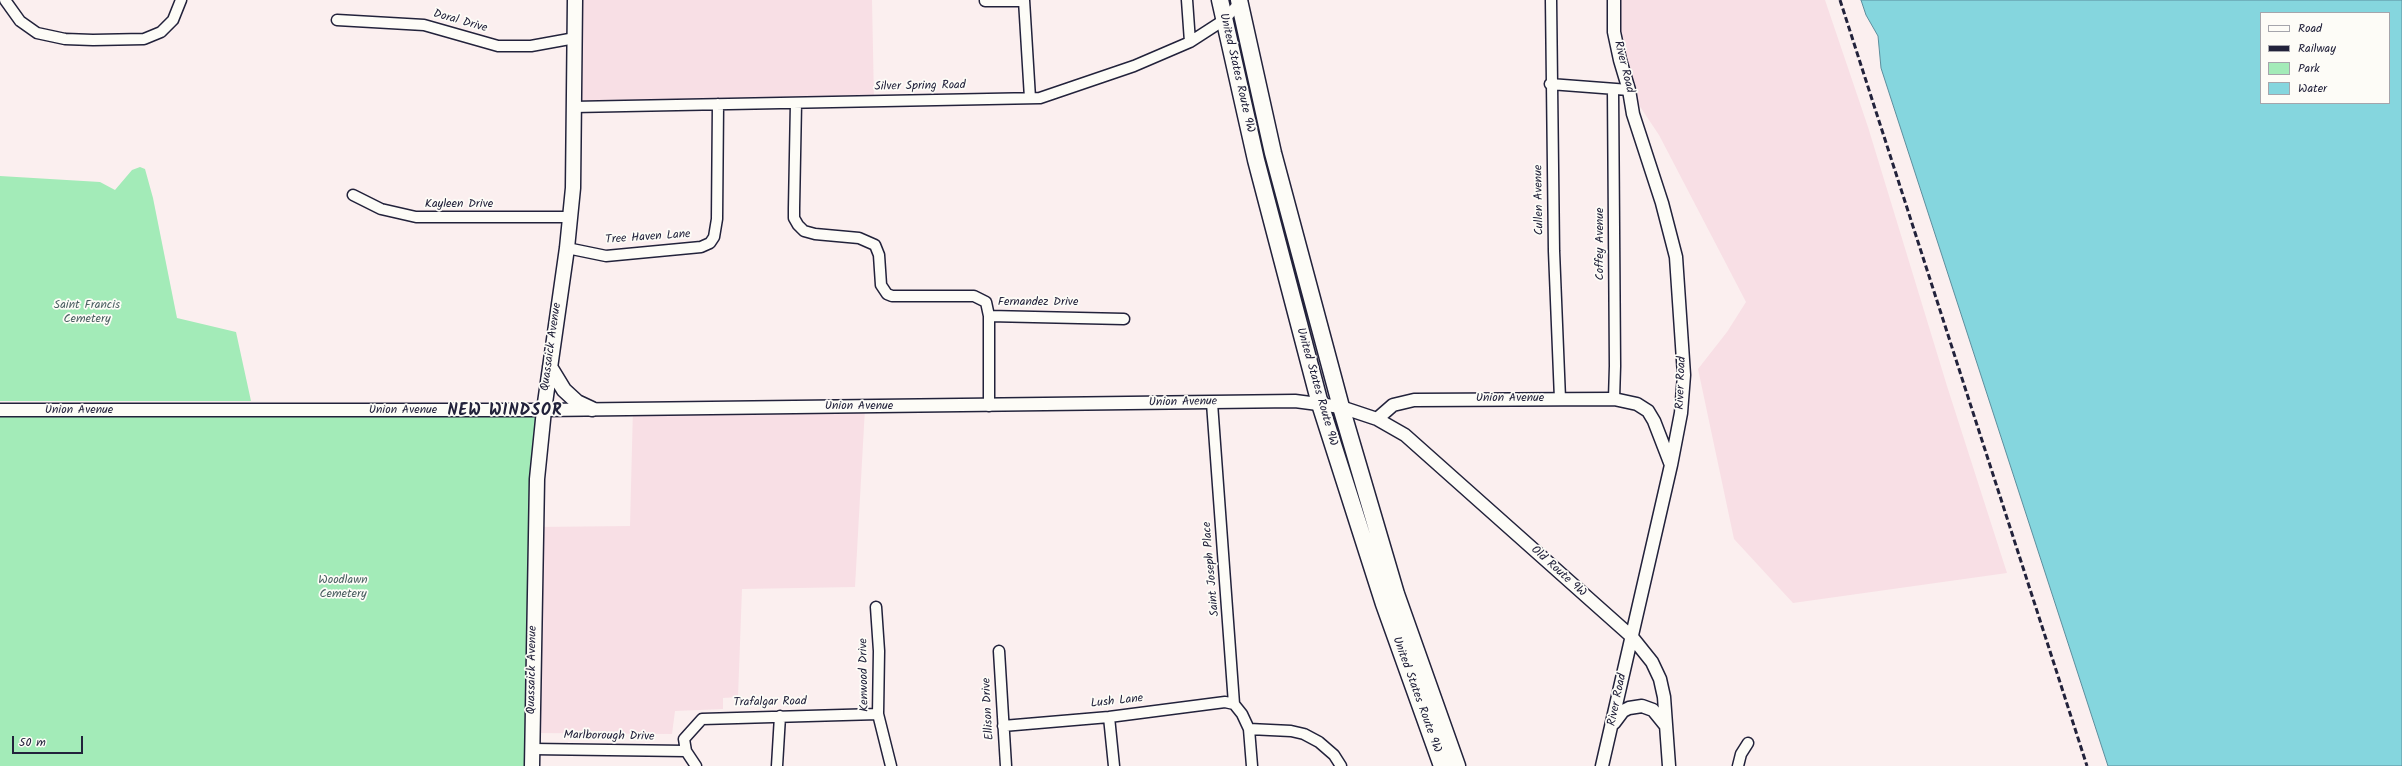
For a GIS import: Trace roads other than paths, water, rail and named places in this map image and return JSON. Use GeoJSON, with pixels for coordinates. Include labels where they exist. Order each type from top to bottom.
{"type":"FeatureCollection","features":[{"type":"Feature","properties":{"kind":"highway","name":"United States Route 9W"},"geometry":{"type":"LineString","coordinates":[[1220,0],[1267,206],[1320,404],[1372,570],[1449,763]]}},
{"type":"Feature","properties":{"kind":"highway","name":"United States Route 9W"},"geometry":{"type":"LineString","coordinates":[[1240,1],[1273,153],[1341,407],[1396,594],[1449,763]]}},
{"type":"Feature","properties":{"kind":"main road","name":"Quassaick Avenue"},"geometry":{"type":"LineString","coordinates":[[532,766],[537,479],[544,410],[567,248],[573,188],[575,0]]}},
{"type":"Feature","properties":{"kind":"main road"},"geometry":{"type":"LineString","coordinates":[[550,368],[564,390],[577,402],[592,409]]}},
{"type":"Feature","properties":{"kind":"street"},"geometry":{"type":"LineString","coordinates":[[5,0],[20,21],[37,33],[64,39],[93,40],[144,39],[161,32],[173,20],[181,0]]}},
{"type":"Feature","properties":{"kind":"street"},"geometry":{"type":"LineString","coordinates":[[1187,0],[1190,42]]}},
{"type":"Feature","properties":{"kind":"street","name":"Cullen Avenue"},"geometry":{"type":"LineString","coordinates":[[1551,0],[1550,84],[1560,399]]}},
{"type":"Feature","properties":{"kind":"street","name":"River Road"},"geometry":{"type":"LineString","coordinates":[[1602,766],[1613,724],[1671,465],[1683,393],[1684,356],[1679,276],[1668,220],[1633,114],[1629,90],[1620,60],[1614,32],[1614,0]]}},
{"type":"Feature","properties":{"kind":"street"},"geometry":{"type":"LineString","coordinates":[[985,1],[1024,1],[1030,98]]}},
{"type":"Feature","properties":{"kind":"street","name":"Silver Spring Road"},"geometry":{"type":"LineString","coordinates":[[573,107],[1040,98],[1134,66],[1190,42],[1224,20],[1240,1]]}},
{"type":"Feature","properties":{"kind":"street","name":"Doral Drive"},"geometry":{"type":"LineString","coordinates":[[337,20],[424,25],[498,46],[531,46],[574,38]]}},
{"type":"Feature","properties":{"kind":"street"},"geometry":{"type":"LineString","coordinates":[[1550,84],[1613,90],[1629,90]]}},
{"type":"Feature","properties":{"kind":"street","name":"Coffey Avenue"},"geometry":{"type":"LineString","coordinates":[[1613,90],[1614,399]]}},
{"type":"Feature","properties":{"kind":"street","name":"Fernandez Drive"},"geometry":{"type":"LineString","coordinates":[[796,103],[794,218],[804,231],[815,234],[859,238],[875,245],[879,255],[881,286],[887,294],[908,296],[974,296],[986,302],[989,316],[1124,319]]}},
{"type":"Feature","properties":{"kind":"street","name":"Tree Haven Lane"},"geometry":{"type":"LineString","coordinates":[[567,248],[606,256],[701,247],[710,243],[714,237],[717,219],[718,104]]}},
{"type":"Feature","properties":{"kind":"street","name":"Kayleen Drive"},"geometry":{"type":"LineString","coordinates":[[353,195],[381,209],[416,217],[570,217]]}},
{"type":"Feature","properties":{"kind":"street"},"geometry":{"type":"LineString","coordinates":[[989,316],[989,406]]}},
{"type":"Feature","properties":{"kind":"street","name":"Union Avenue"},"geometry":{"type":"LineString","coordinates":[[0,410],[544,410],[1296,402],[1341,407],[1377,419],[1393,405],[1414,400],[1614,399],[1636,404],[1648,411],[1654,421],[1671,465]]}},
{"type":"Feature","properties":{"kind":"street","name":"Saint Joseph Place"},"geometry":{"type":"LineString","coordinates":[[1212,403],[1234,704],[1242,714],[1249,729]]}},
{"type":"Feature","properties":{"kind":"street","name":"Old Route 9W"},"geometry":{"type":"LineString","coordinates":[[1377,419],[1405,436],[1421,448],[1555,571],[1632,637],[1652,662],[1660,679],[1664,697],[1670,766]]}},
{"type":"Feature","properties":{"kind":"street","name":"Kenwood Drive"},"geometry":{"type":"LineString","coordinates":[[876,607],[879,651],[878,714],[891,766]]}},
{"type":"Feature","properties":{"kind":"street","name":"Ellison Drive"},"geometry":{"type":"LineString","coordinates":[[999,651],[1006,766]]}},
{"type":"Feature","properties":{"kind":"street","name":"Lush Lane"},"geometry":{"type":"LineString","coordinates":[[1003,726],[1109,717],[1225,702],[1234,704]]}},
{"type":"Feature","properties":{"kind":"street"},"geometry":{"type":"LineString","coordinates":[[1613,724],[1622,712],[1629,708],[1642,706],[1653,710],[1666,727]]}},
{"type":"Feature","properties":{"kind":"street","name":"Trafalgar Road"},"geometry":{"type":"LineString","coordinates":[[686,751],[684,739],[702,719],[878,714]]}},
{"type":"Feature","properties":{"kind":"street"},"geometry":{"type":"LineString","coordinates":[[777,766],[780,716]]}},
{"type":"Feature","properties":{"kind":"street"},"geometry":{"type":"LineString","coordinates":[[1109,717],[1114,766]]}},
{"type":"Feature","properties":{"kind":"street"},"geometry":{"type":"LineString","coordinates":[[1252,766],[1249,729],[1291,731],[1304,734],[1319,742],[1334,755],[1341,766]]}},
{"type":"Feature","properties":{"kind":"street"},"geometry":{"type":"LineString","coordinates":[[1738,766],[1741,754],[1748,743]]}},
{"type":"Feature","properties":{"kind":"street","name":"Marlborough Drive"},"geometry":{"type":"LineString","coordinates":[[532,749],[686,751]]}},
{"type":"Feature","properties":{"kind":"street"},"geometry":{"type":"LineString","coordinates":[[686,751],[696,766]]}},
{"type":"Feature","properties":{"kind":"water"},"geometry":{"type":"Polygon","coordinates":[[[1861,0],[2402,0],[2402,766],[2108,766],[1881,68],[1878,36],[1866,15],[1861,0]]]}},
{"type":"Feature","properties":{"kind":"railway"},"geometry":{"type":"LineString","coordinates":[[1840,0],[2087,766]]}},
{"type":"Feature","properties":{"kind":"district","name":"NEW WINDSOR"},"geometry":{"type":"Point","coordinates":[505,412]}},
{"type":"Feature","properties":{"kind":"park label","name":"Saint Francis Cemetery"},"geometry":{"type":"Point","coordinates":[87,313]}},
{"type":"Feature","properties":{"kind":"park label","name":"Woodlawn Cemetery"},"geometry":{"type":"Point","coordinates":[343,588]}}]}
